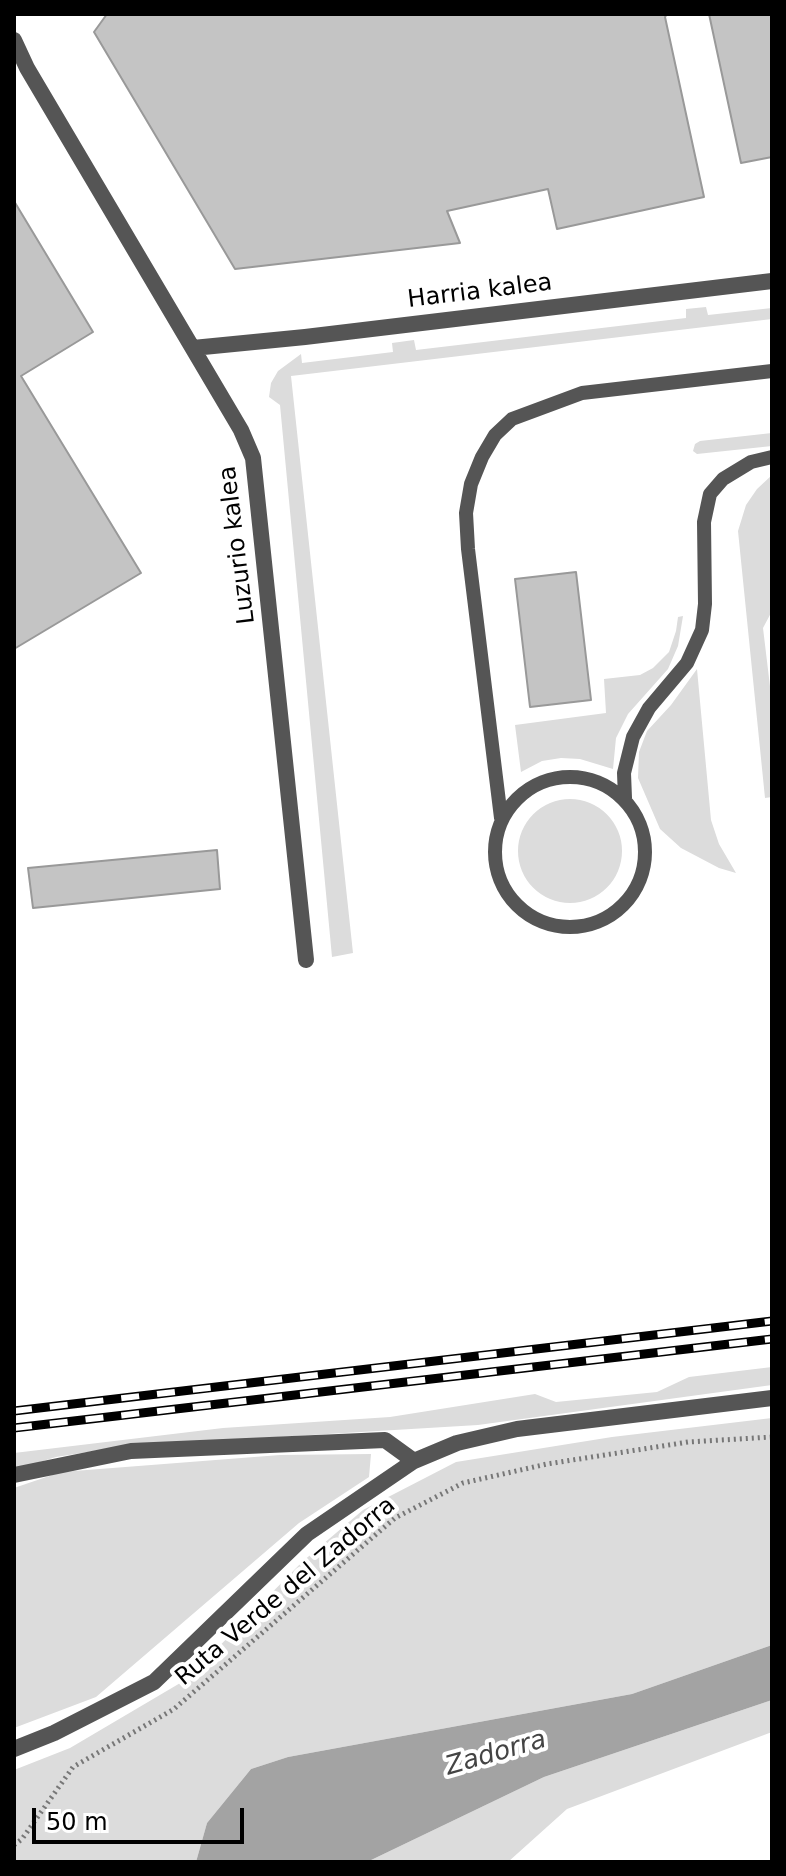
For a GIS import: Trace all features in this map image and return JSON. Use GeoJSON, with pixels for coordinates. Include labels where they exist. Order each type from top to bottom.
{"type":"FeatureCollection","features":[{"type":"Feature","properties":{"kind":"street","name":"Luzurio kalea"},"geometry":{"type":"LineString","coordinates":[[14,40],[35,82],[241,430],[253,458],[306,960]]}},
{"type":"Feature","properties":{"kind":"street","name":"Harria kalea"},"geometry":{"type":"LineString","coordinates":[[193,348],[772,281]]}},
{"type":"Feature","properties":{"kind":"street"},"geometry":{"type":"LineString","coordinates":[[14,1749],[54,1733],[154,1682],[307,1534],[414,1461],[457,1443],[517,1429],[772,1398]]}},
{"type":"Feature","properties":{"kind":"street"},"geometry":{"type":"LineString","coordinates":[[14,1475],[131,1451],[385,1440],[414,1461]]}},
{"type":"Feature","properties":{"kind":"lane"},"geometry":{"type":"LineString","coordinates":[[501,818],[524,790],[558,776],[594,779],[625,798],[640,820],[646,846],[642,877],[626,904],[600,922],[568,928],[538,921],[513,902],[497,874],[494,846],[501,818],[466,513],[471,484],[495,435],[512,419],[582,393],[772,371]]}},
{"type":"Feature","properties":{"kind":"lane"},"geometry":{"type":"LineString","coordinates":[[625,798],[624,773],[633,737],[649,708],[687,663],[702,630],[705,604],[704,522],[710,494],[723,479],[751,462],[772,457]]}},
{"type":"Feature","properties":{"kind":"path","name":"Ruta Verde del Zadorra"},"geometry":{"type":"LineString","coordinates":[[14,1845],[22,1839],[73,1767],[174,1709],[395,1518],[463,1483],[547,1464],[688,1442],[772,1437]]}},
{"type":"Feature","properties":{"kind":"shaded area"},"geometry":{"type":"Polygon","coordinates":[[[706,307],[708,315],[772,308],[772,319],[291,376],[353,953],[332,957],[280,405],[269,397],[271,383],[278,371],[301,354],[302,363],[393,352],[392,343],[414,340],[416,350],[686,318],[686,309],[706,307]]]}},
{"type":"Feature","properties":{"kind":"shaded area"},"geometry":{"type":"Polygon","coordinates":[[[772,433],[772,446],[697,454],[693,451],[700,441],[772,433]]]}},
{"type":"Feature","properties":{"kind":"shaded area"},"geometry":{"type":"Polygon","coordinates":[[[772,475],[772,611],[763,628],[772,703],[772,797],[765,798],[738,531],[746,505],[772,475]]]}},
{"type":"Feature","properties":{"kind":"shaded area"},"geometry":{"type":"Polygon","coordinates":[[[683,616],[678,646],[668,669],[628,714],[616,738],[613,769],[580,759],[561,758],[542,761],[521,772],[515,725],[606,713],[604,679],[640,675],[653,668],[669,652],[678,617],[683,616]]]}},
{"type":"Feature","properties":{"kind":"shaded area"},"geometry":{"type":"Polygon","coordinates":[[[697,669],[711,820],[719,844],[736,873],[719,868],[681,848],[660,829],[638,778],[639,752],[647,731],[697,669]]]}},
{"type":"Feature","properties":{"kind":"shaded area"},"geometry":{"type":"Polygon","coordinates":[[[570,799],[590,803],[607,814],[618,831],[622,851],[618,871],[607,888],[590,899],[570,903],[550,899],[533,888],[522,871],[518,851],[522,831],[533,814],[550,803],[570,799]]]}},
{"type":"Feature","properties":{"kind":"shaded area"},"geometry":{"type":"Polygon","coordinates":[[[772,1367],[772,1385],[478,1425],[127,1446],[56,1457],[14,1470],[14,1453],[223,1428],[390,1417],[535,1394],[556,1402],[657,1392],[689,1377],[772,1367]]]}},
{"type":"Feature","properties":{"kind":"shaded area"},"geometry":{"type":"Polygon","coordinates":[[[772,1418],[772,1645],[632,1694],[288,1757],[251,1769],[207,1823],[196,1862],[14,1862],[14,1770],[70,1748],[187,1679],[302,1562],[363,1510],[456,1462],[612,1437],[772,1418]]]}},
{"type":"Feature","properties":{"kind":"shaded area"},"geometry":{"type":"Polygon","coordinates":[[[371,1454],[369,1477],[299,1523],[96,1697],[14,1728],[14,1488],[61,1472],[280,1455],[371,1454]]]}},
{"type":"Feature","properties":{"kind":"shaded area"},"geometry":{"type":"Polygon","coordinates":[[[772,1700],[772,1732],[567,1809],[508,1862],[367,1862],[544,1777],[772,1700]]]}},
{"type":"Feature","properties":{"kind":"water","name":"Zadorra"},"geometry":{"type":"Polygon","coordinates":[[[772,1645],[772,1700],[544,1777],[367,1862],[196,1862],[207,1823],[251,1769],[288,1757],[632,1694],[772,1645]]]}},
{"type":"Feature","properties":{"kind":"building"},"geometry":{"type":"Polygon","coordinates":[[[107,14],[667,14],[665,17],[704,197],[557,229],[548,189],[447,211],[460,243],[235,269],[94,32],[107,14]]]}},
{"type":"Feature","properties":{"kind":"building"},"geometry":{"type":"Polygon","coordinates":[[[709,14],[772,14],[772,157],[741,163],[709,14]]]}},
{"type":"Feature","properties":{"kind":"building"},"geometry":{"type":"Polygon","coordinates":[[[14,201],[93,332],[21,376],[141,573],[14,649],[14,201]]]}},
{"type":"Feature","properties":{"kind":"building"},"geometry":{"type":"Polygon","coordinates":[[[576,572],[591,700],[530,707],[515,579],[576,572]]]}},
{"type":"Feature","properties":{"kind":"building"},"geometry":{"type":"Polygon","coordinates":[[[217,850],[220,889],[33,908],[28,868],[217,850]]]}},
{"type":"Feature","properties":{"kind":"railway"},"geometry":{"type":"LineString","coordinates":[[14,1411],[772,1321]]}},
{"type":"Feature","properties":{"kind":"railway"},"geometry":{"type":"LineString","coordinates":[[14,1428],[772,1339]]}}]}
